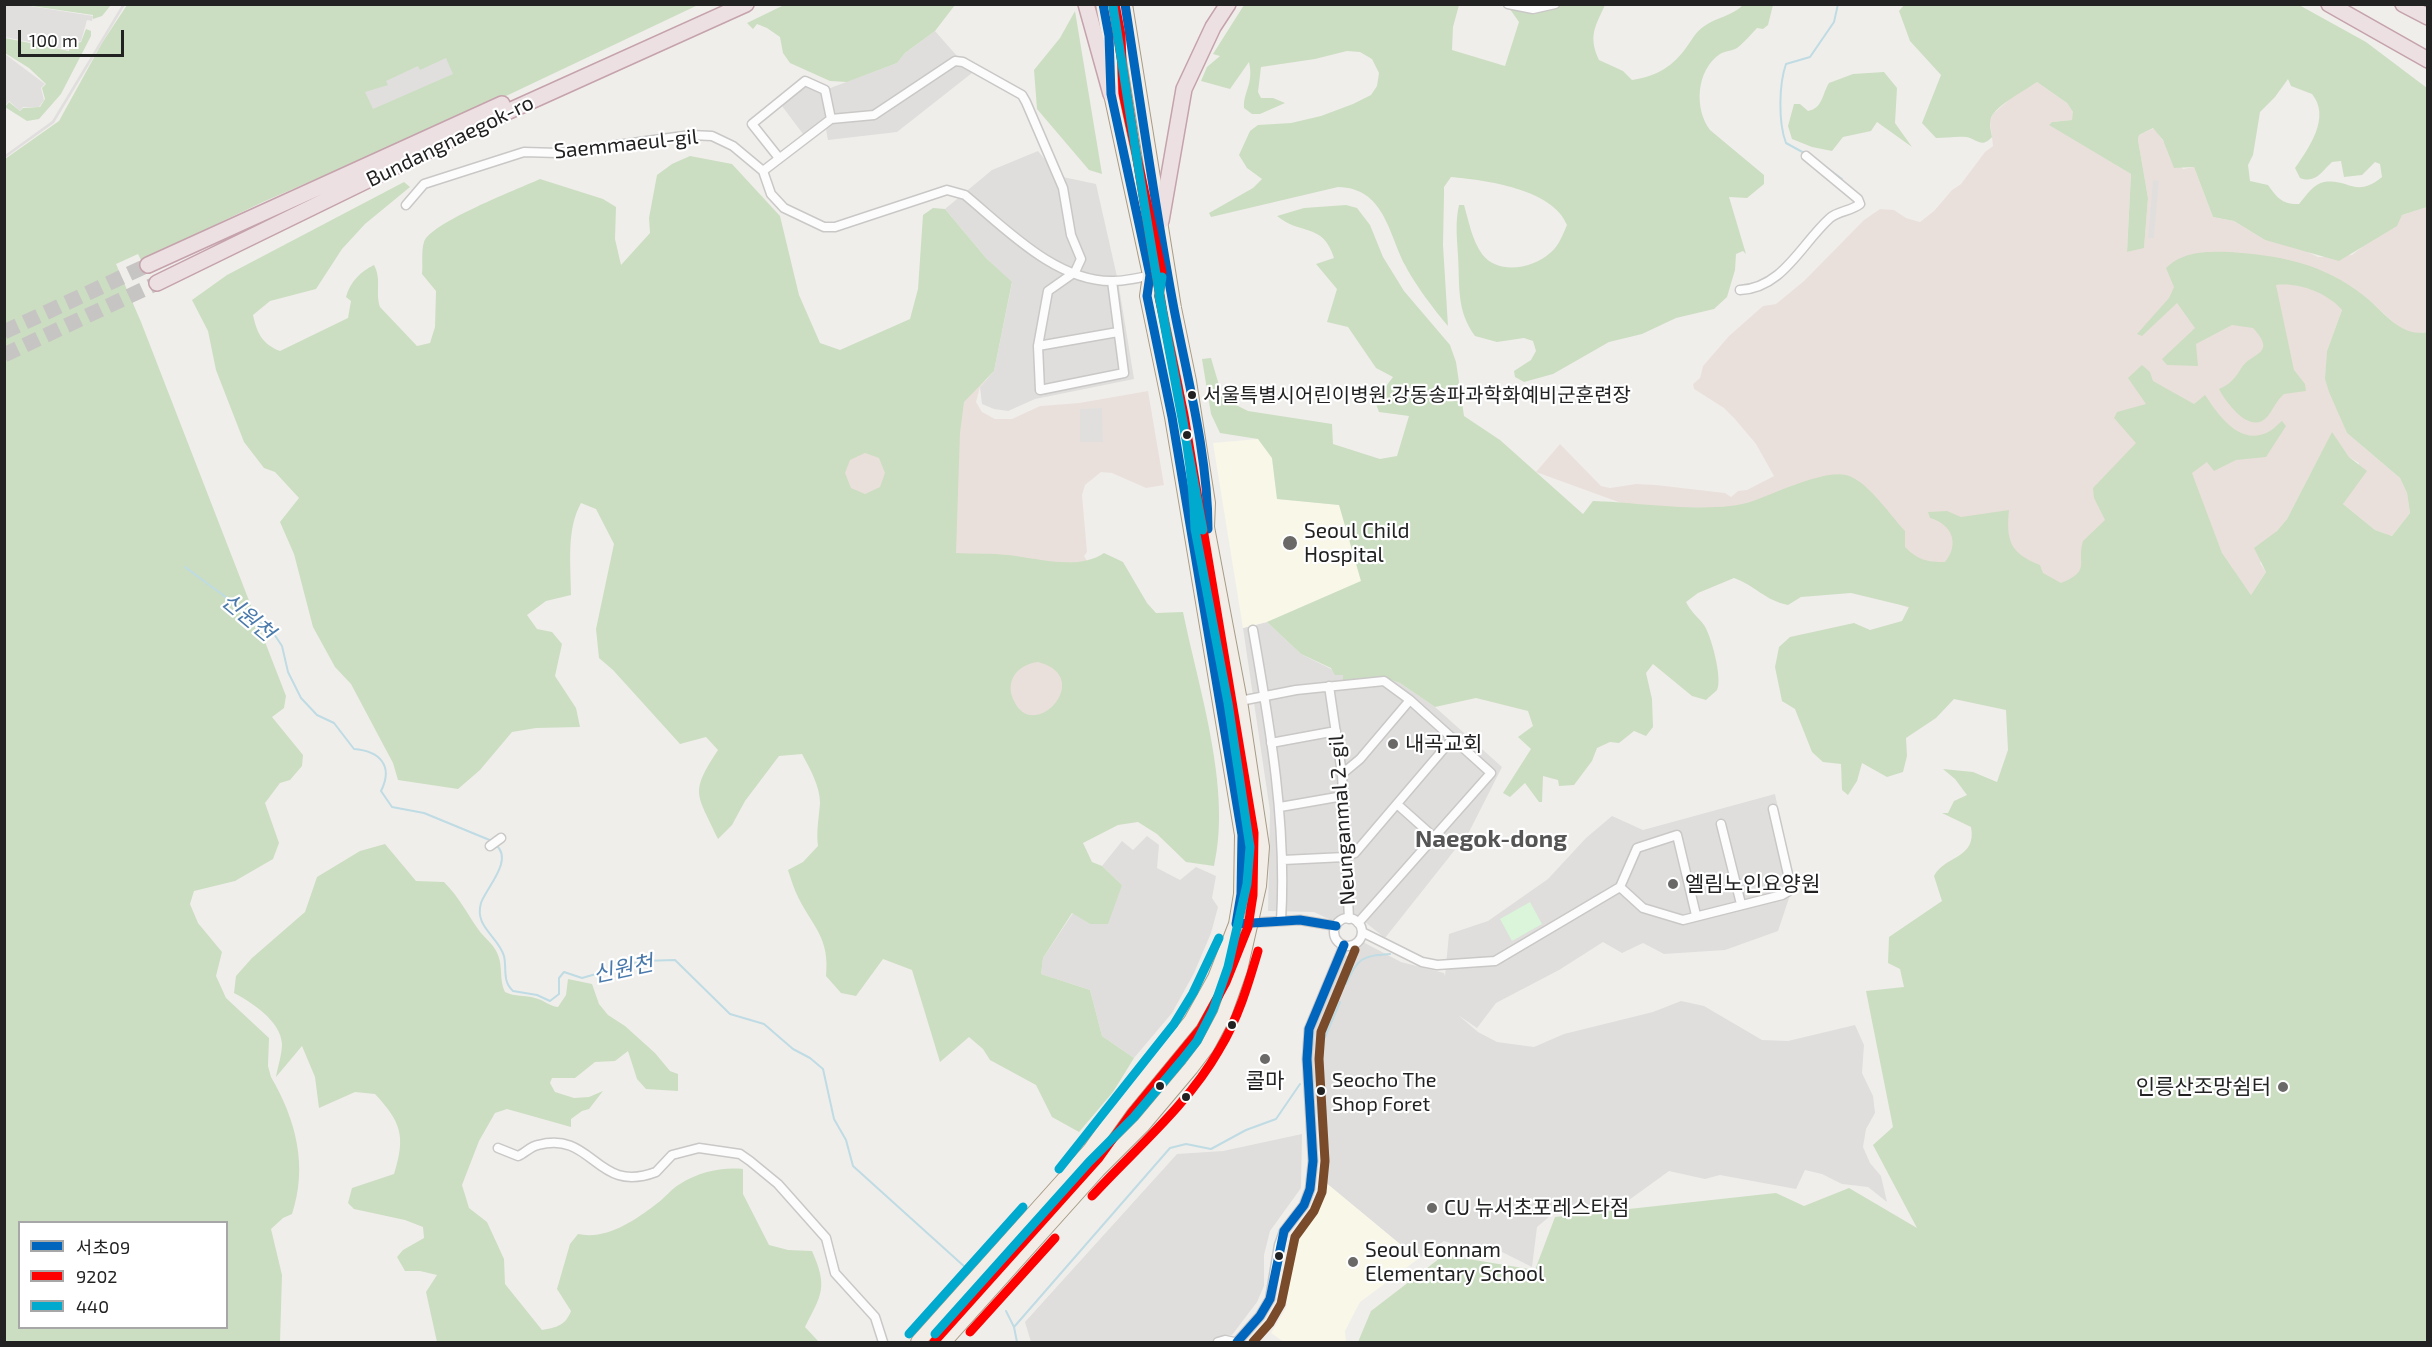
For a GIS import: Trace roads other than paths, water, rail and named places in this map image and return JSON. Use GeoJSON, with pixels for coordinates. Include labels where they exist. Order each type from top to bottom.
{"type":"FeatureCollection","features":[{"type":"Feature","properties":{"kind":"highway","name":"Bundangnaegok-ro"},"geometry":{"type":"LineString","coordinates":[[148,265],[720,4]]}},
{"type":"Feature","properties":{"kind":"highway","name":"Bundangnaegok-ro"},"geometry":{"type":"LineString","coordinates":[[157,284],[509,111],[746,4]]}},
{"type":"Feature","properties":{"kind":"highway"},"geometry":{"type":"LineString","coordinates":[[1086,4],[1111,94]]}},
{"type":"Feature","properties":{"kind":"highway"},"geometry":{"type":"LineString","coordinates":[[1161,221],[1184,89],[1213,27],[1228,4]]}},
{"type":"Feature","properties":{"kind":"highway"},"geometry":{"type":"LineString","coordinates":[[2329,4],[2427,60]]}},
{"type":"Feature","properties":{"kind":"highway"},"geometry":{"type":"LineString","coordinates":[[2403,4],[2427,17]]}},
{"type":"Feature","properties":{"kind":"main road"},"geometry":{"type":"LineString","coordinates":[[918,1342],[1084,1157],[1122,1105],[1184,1031],[1215,978],[1236,924],[1241,894],[1242,835],[1172,417],[1147,296],[1150,275],[1111,94],[1109,36],[1103,4]]}},
{"type":"Feature","properties":{"kind":"main road"},"geometry":{"type":"LineString","coordinates":[[944,1342],[1098,1170],[1143,1125],[1207,1047],[1224,1015],[1240,970],[1260,886],[1262,847],[1239,701],[1207,526],[1208,503],[1136,86],[1125,4]]}},
{"type":"Feature","properties":{"kind":"street"},"geometry":{"type":"LineString","coordinates":[[1508,4],[1533,9],[1555,4]]}},
{"type":"Feature","properties":{"kind":"street"},"geometry":{"type":"LineString","coordinates":[[763,171],[831,119],[874,116],[956,61],[1022,95],[1063,188],[1071,235],[1081,259],[1075,272],[1048,291],[1038,346],[1040,390],[1124,373],[1112,281]]}},
{"type":"Feature","properties":{"kind":"street"},"geometry":{"type":"LineString","coordinates":[[779,158],[752,124],[805,81],[825,90],[831,119]]}},
{"type":"Feature","properties":{"kind":"street","name":"Saemmaeul-gil"},"geometry":{"type":"LineString","coordinates":[[406,205],[424,184],[524,152],[558,153],[691,135],[712,136],[733,146],[763,171],[771,194],[784,208],[824,226],[835,227],[947,190],[957,191],[965,195],[1035,254],[1056,266],[1112,281],[1168,272]]}},
{"type":"Feature","properties":{"kind":"street"},"geometry":{"type":"LineString","coordinates":[[1740,290],[1763,286],[1806,247],[1830,218],[1860,204],[1858,199],[1806,156]]}},
{"type":"Feature","properties":{"kind":"street"},"geometry":{"type":"LineString","coordinates":[[1038,346],[1118,332]]}},
{"type":"Feature","properties":{"kind":"street"},"geometry":{"type":"LineString","coordinates":[[1253,630],[1280,807],[1283,860],[1281,921]]}},
{"type":"Feature","properties":{"kind":"street"},"geometry":{"type":"LineString","coordinates":[[1239,701],[1264,695],[1329,686],[1384,681],[1410,700],[1491,773],[1358,923]]}},
{"type":"Feature","properties":{"kind":"street","name":"Neunganmal 2-gil"},"geometry":{"type":"LineString","coordinates":[[1329,686],[1342,774],[1349,919]]}},
{"type":"Feature","properties":{"kind":"street"},"geometry":{"type":"LineString","coordinates":[[1342,774],[1360,759],[1410,700]]}},
{"type":"Feature","properties":{"kind":"street"},"geometry":{"type":"LineString","coordinates":[[1271,743],[1336,731]]}},
{"type":"Feature","properties":{"kind":"street"},"geometry":{"type":"LineString","coordinates":[[1283,860],[1345,856],[1355,853],[1453,738]]}},
{"type":"Feature","properties":{"kind":"street"},"geometry":{"type":"LineString","coordinates":[[1280,807],[1343,796]]}},
{"type":"Feature","properties":{"kind":"street"},"geometry":{"type":"LineString","coordinates":[[1398,805],[1435,838]]}},
{"type":"Feature","properties":{"kind":"street"},"geometry":{"type":"LineString","coordinates":[[1620,887],[1643,908],[1683,920],[1782,895],[1789,891],[1788,870],[1773,809]]}},
{"type":"Feature","properties":{"kind":"street"},"geometry":{"type":"LineString","coordinates":[[1721,824],[1741,904]]}},
{"type":"Feature","properties":{"kind":"street"},"geometry":{"type":"LineString","coordinates":[[1344,945],[1336,937],[1336,926],[1343,920],[1349,919],[1358,923],[1362,932],[1422,962],[1437,965],[1495,961],[1620,887],[1636,848],[1677,835],[1696,915]]}},
{"type":"Feature","properties":{"kind":"street"},"geometry":{"type":"LineString","coordinates":[[490,846],[501,838]]}},
{"type":"Feature","properties":{"kind":"street"},"geometry":{"type":"LineString","coordinates":[[1236,924],[1300,920],[1336,926]]}},
{"type":"Feature","properties":{"kind":"street"},"geometry":{"type":"LineString","coordinates":[[1344,945],[1356,943],[1362,932]]}},
{"type":"Feature","properties":{"kind":"street"},"geometry":{"type":"LineString","coordinates":[[1218,1342],[1225,1340],[1235,1342],[1260,1316],[1270,1299],[1279,1245],[1284,1230],[1304,1205],[1310,1189],[1313,1161],[1307,1059],[1309,1029],[1344,945]]}},
{"type":"Feature","properties":{"kind":"street"},"geometry":{"type":"LineString","coordinates":[[498,1148],[518,1156],[537,1145],[572,1144],[606,1169],[628,1179],[656,1172],[663,1162],[686,1149],[699,1148],[740,1154],[778,1184],[826,1238],[835,1273],[875,1317],[883,1342]]}},
{"type":"Feature","properties":{"kind":"waterway"},"geometry":{"type":"LineString","coordinates":[[1806,154],[1786,143],[1783,134],[1780,103],[1784,72],[1786,64],[1810,57],[1834,22],[1838,4]]}},
{"type":"Feature","properties":{"kind":"waterway"},"geometry":{"type":"LineString","coordinates":[[1814,158],[1842,179]]}},
{"type":"Feature","properties":{"kind":"waterway","name":"신원천"},"geometry":{"type":"LineString","coordinates":[[185,567],[272,631],[282,646],[288,672],[301,698],[317,715],[334,723],[354,749],[371,753],[382,761],[386,774],[381,791],[392,807],[424,813],[492,841]]}},
{"type":"Feature","properties":{"kind":"waterway","name":"신원천"},"geometry":{"type":"LineString","coordinates":[[496,845],[501,851],[502,858],[497,874],[481,903],[480,911],[484,925],[504,956],[507,983],[513,991],[537,995],[550,1001],[559,994],[559,978],[564,972],[582,978],[641,961],[675,960],[730,1014],[764,1024],[793,1049],[810,1058],[823,1069],[834,1119],[846,1140],[853,1166],[966,1268]]}},
{"type":"Feature","properties":{"kind":"waterway"},"geometry":{"type":"LineString","coordinates":[[1346,984],[1362,960],[1390,954]]}},
{"type":"Feature","properties":{"kind":"waterway"},"geometry":{"type":"LineString","coordinates":[[1323,1042],[1340,1002]]}},
{"type":"Feature","properties":{"kind":"waterway"},"geometry":{"type":"LineString","coordinates":[[1014,1327],[1170,1148],[1186,1144],[1211,1149],[1246,1130],[1276,1119],[1300,1084]]}},
{"type":"Feature","properties":{"kind":"waterway","name":"신원천"},"geometry":{"type":"LineString","coordinates":[[1006,1311],[1014,1327],[1017,1342]]}},
{"type":"Feature","properties":{"kind":"tunnel"},"geometry":{"type":"LineString","coordinates":[[4,332],[148,265]]}},
{"type":"Feature","properties":{"kind":"tunnel"},"geometry":{"type":"LineString","coordinates":[[4,355],[157,283]]}},
{"type":"Feature","properties":{"kind":"place","name":"서울특별시어린이병원.강동송파과학화예비군훈련장"},"geometry":{"type":"Point","coordinates":[1192,395]}},
{"type":"Feature","properties":{"kind":"place","name":"Seoul Child Hospital"},"geometry":{"type":"Point","coordinates":[1290,543]}},
{"type":"Feature","properties":{"kind":"place","name":"내곡교회"},"geometry":{"type":"Point","coordinates":[1393,744]}},
{"type":"Feature","properties":{"kind":"place","name":"엘림노인요양원"},"geometry":{"type":"Point","coordinates":[1673,884]}},
{"type":"Feature","properties":{"kind":"place","name":"콜마"},"geometry":{"type":"Point","coordinates":[1265,1059]}},
{"type":"Feature","properties":{"kind":"place","name":"인릉산조망쉼터"},"geometry":{"type":"Point","coordinates":[2283,1087]}},
{"type":"Feature","properties":{"kind":"place","name":"Seocho The Shop Foret"},"geometry":{"type":"Point","coordinates":[1321,1091]}},
{"type":"Feature","properties":{"kind":"place","name":"CU 뉴서초포레스타점"},"geometry":{"type":"Point","coordinates":[1432,1208]}},
{"type":"Feature","properties":{"kind":"place","name":"Seoul Eonnam Elementary School"},"geometry":{"type":"Point","coordinates":[1353,1262]}},
{"type":"Feature","properties":{"kind":"district","name":"Naegok-dong"},"geometry":{"type":"Point","coordinates":[1491,839]}}]}
